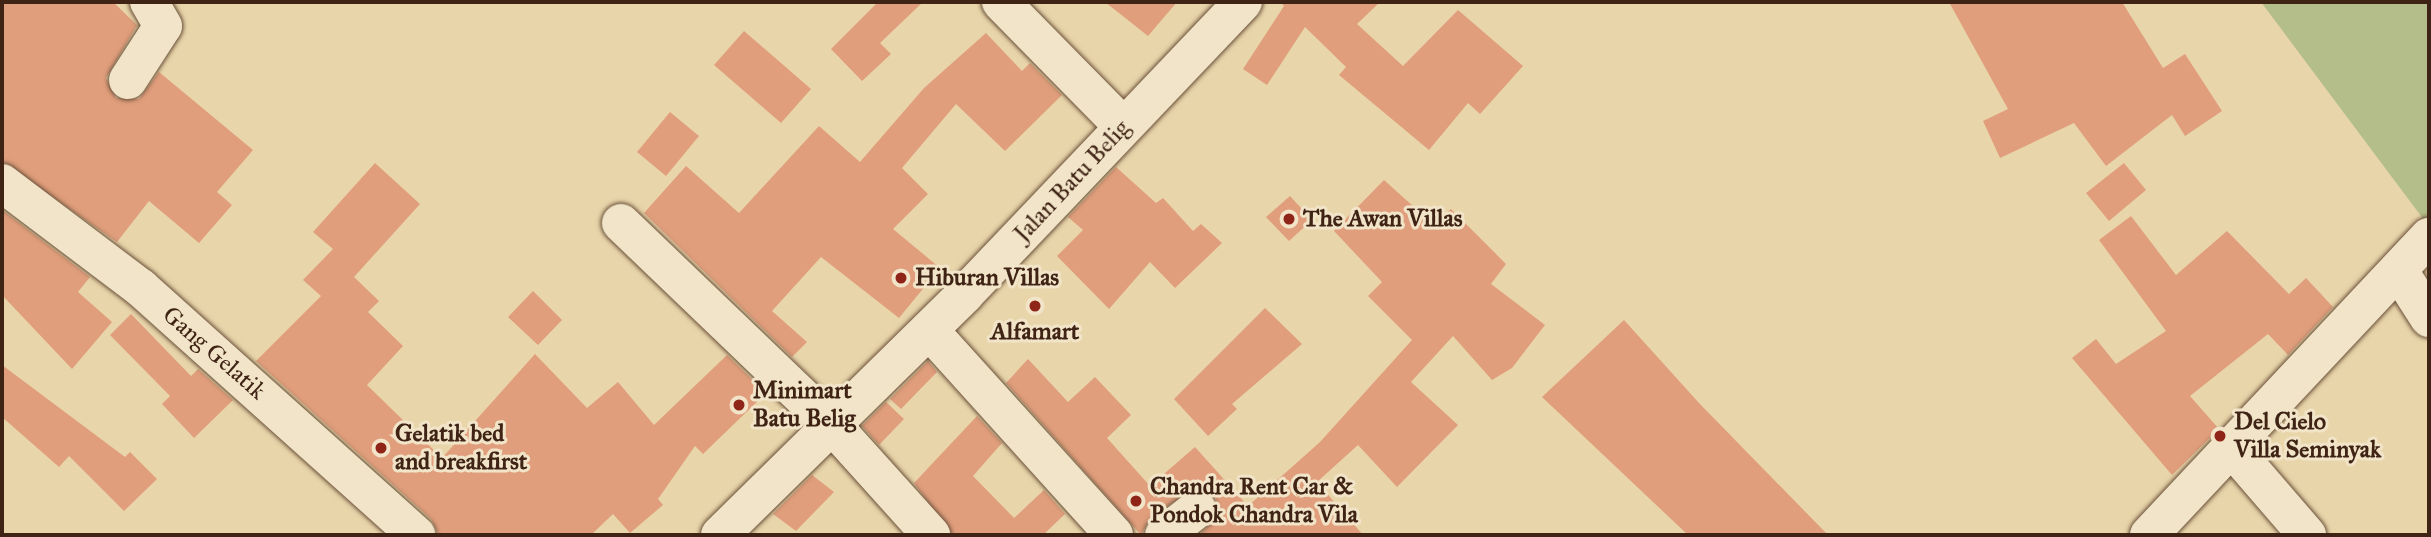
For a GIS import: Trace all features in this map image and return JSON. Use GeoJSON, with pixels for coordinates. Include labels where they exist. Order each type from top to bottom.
{"type":"FeatureCollection","features":[{"type":"Feature","properties":{"kind":"street"},"geometry":{"type":"LineString","coordinates":[[128,80],[163,26],[149,2]]}},
{"type":"Feature","properties":{"kind":"street"},"geometry":{"type":"LineString","coordinates":[[1001,2],[1123,125]]}},
{"type":"Feature","properties":{"kind":"street","name":"Jalan Batu Belig"},"geometry":{"type":"LineString","coordinates":[[733,531],[929,330],[1123,125],[1231,6]]}},
{"type":"Feature","properties":{"kind":"street","name":"Gang Gelatik"},"geometry":{"type":"LineString","coordinates":[[2,183],[141,288],[416,535]]}},
{"type":"Feature","properties":{"kind":"street"},"geometry":{"type":"LineString","coordinates":[[621,223],[833,426],[931,535]]}},
{"type":"Feature","properties":{"kind":"street"},"geometry":{"type":"LineString","coordinates":[[2149,535],[2180,496],[2232,448],[2429,237]]}},
{"type":"Feature","properties":{"kind":"street"},"geometry":{"type":"LineString","coordinates":[[2399,271],[2429,318]]}},
{"type":"Feature","properties":{"kind":"street"},"geometry":{"type":"LineString","coordinates":[[929,330],[1114,535]]}},
{"type":"Feature","properties":{"kind":"street"},"geometry":{"type":"LineString","coordinates":[[2232,448],[2307,535]]}},
{"type":"Feature","properties":{"kind":"street"},"geometry":{"type":"LineString","coordinates":[[1164,535],[1197,509]]}},
{"type":"Feature","properties":{"kind":"green space"},"geometry":{"type":"Polygon","coordinates":[[[2261,2],[2429,2],[2429,214],[2424,220],[2261,2]]]}},
{"type":"Feature","properties":{"kind":"building"},"geometry":{"type":"Polygon","coordinates":[[[2,2],[113,2],[137,25],[106,78],[116,98],[139,99],[159,72],[253,150],[217,192],[232,205],[199,243],[149,201],[117,242],[2,162],[2,2]]]}},
{"type":"Feature","properties":{"kind":"building"},"geometry":{"type":"Polygon","coordinates":[[[878,2],[923,2],[880,43],[891,54],[862,81],[831,49],[878,2]]]}},
{"type":"Feature","properties":{"kind":"building"},"geometry":{"type":"Polygon","coordinates":[[[1105,2],[1177,2],[1148,36],[1105,2]]]}},
{"type":"Feature","properties":{"kind":"building"},"geometry":{"type":"Polygon","coordinates":[[[1280,2],[1380,2],[1357,24],[1403,66],[1458,10],[1523,66],[1480,114],[1468,103],[1429,150],[1339,75],[1346,67],[1305,27],[1267,85],[1243,69],[1284,6],[1280,2]]]}},
{"type":"Feature","properties":{"kind":"building"},"geometry":{"type":"Polygon","coordinates":[[[1949,2],[2122,2],[2163,68],[2185,54],[2222,111],[2185,136],[2172,115],[2106,166],[2074,123],[2000,158],[1983,121],[2008,109],[1949,2]]]}},
{"type":"Feature","properties":{"kind":"building"},"geometry":{"type":"Polygon","coordinates":[[[744,31],[811,89],[781,123],[714,65],[744,31]]]}},
{"type":"Feature","properties":{"kind":"building"},"geometry":{"type":"Polygon","coordinates":[[[986,33],[1022,71],[1030,63],[1062,95],[1005,151],[956,104],[902,168],[928,194],[893,229],[940,268],[899,318],[821,257],[772,311],[807,342],[792,357],[644,213],[686,166],[739,213],[819,126],[860,162],[924,88],[986,33]]]}},
{"type":"Feature","properties":{"kind":"building"},"geometry":{"type":"Polygon","coordinates":[[[670,112],[699,136],[666,176],[637,152],[670,112]]]}},
{"type":"Feature","properties":{"kind":"building"},"geometry":{"type":"Polygon","coordinates":[[[375,163],[420,204],[354,277],[379,301],[368,312],[403,346],[367,385],[442,458],[535,354],[587,408],[618,382],[654,425],[727,355],[766,393],[703,454],[695,446],[658,499],[663,505],[630,533],[613,514],[591,535],[439,535],[431,519],[256,361],[321,296],[303,280],[333,249],[313,232],[375,163]]]}},
{"type":"Feature","properties":{"kind":"building"},"geometry":{"type":"Polygon","coordinates":[[[2124,163],[2146,190],[2109,221],[2086,193],[2124,163]]]}},
{"type":"Feature","properties":{"kind":"building"},"geometry":{"type":"Polygon","coordinates":[[[1116,167],[1156,203],[1163,198],[1193,231],[1201,224],[1222,243],[1175,288],[1150,262],[1109,309],[1057,256],[1083,230],[1068,217],[1116,167]]]}},
{"type":"Feature","properties":{"kind":"building"},"geometry":{"type":"Polygon","coordinates":[[[1384,180],[1434,225],[1451,209],[1506,264],[1491,284],[1545,325],[1512,368],[1492,380],[1453,336],[1411,382],[1458,425],[1397,487],[1358,445],[1317,482],[1363,535],[1199,535],[1217,518],[1219,507],[1214,495],[1195,487],[1150,518],[1141,535],[1006,383],[1028,359],[1068,402],[1095,377],[1131,415],[1107,438],[1150,486],[1195,447],[1248,506],[1320,442],[1412,340],[1368,296],[1382,282],[1334,231],[1384,180]]]}},
{"type":"Feature","properties":{"kind":"building","name":"The Awan Villas"},"geometry":{"type":"Polygon","coordinates":[[[1290,196],[1312,220],[1289,241],[1266,217],[1290,196]]]}},
{"type":"Feature","properties":{"kind":"building"},"geometry":{"type":"Polygon","coordinates":[[[2,210],[90,277],[78,292],[112,322],[72,369],[2,295],[2,210]]]}},
{"type":"Feature","properties":{"kind":"building"},"geometry":{"type":"Polygon","coordinates":[[[2131,216],[2176,275],[2227,231],[2289,294],[2306,278],[2333,307],[2288,355],[2268,334],[2190,396],[2219,429],[2172,475],[2072,358],[2096,339],[2116,364],[2166,331],[2099,240],[2131,216]]]}},
{"type":"Feature","properties":{"kind":"building"},"geometry":{"type":"Polygon","coordinates":[[[533,291],[562,320],[538,345],[508,317],[533,291]]]}},
{"type":"Feature","properties":{"kind":"building"},"geometry":{"type":"Polygon","coordinates":[[[1265,308],[1302,344],[1232,404],[1237,409],[1208,436],[1174,399],[1265,308]]]}},
{"type":"Feature","properties":{"kind":"building"},"geometry":{"type":"Polygon","coordinates":[[[131,314],[191,376],[198,369],[233,400],[194,438],[162,404],[170,396],[110,335],[131,314]]]}},
{"type":"Feature","properties":{"kind":"building"},"geometry":{"type":"Polygon","coordinates":[[[1624,320],[1699,403],[1828,535],[1688,535],[1542,397],[1624,320]]]}},
{"type":"Feature","properties":{"kind":"building"},"geometry":{"type":"Polygon","coordinates":[[[928,361],[937,372],[901,409],[890,399],[928,361]]]}},
{"type":"Feature","properties":{"kind":"building"},"geometry":{"type":"Polygon","coordinates":[[[2,365],[125,457],[130,452],[157,479],[124,511],[69,456],[59,467],[2,417],[2,365]]]}},
{"type":"Feature","properties":{"kind":"building"},"geometry":{"type":"Polygon","coordinates":[[[886,402],[904,419],[879,445],[862,426],[886,402]]]}},
{"type":"Feature","properties":{"kind":"building"},"geometry":{"type":"Polygon","coordinates":[[[977,416],[1002,443],[973,476],[1014,518],[1044,490],[1065,514],[1043,535],[952,535],[914,483],[977,416]]]}},
{"type":"Feature","properties":{"kind":"building"},"geometry":{"type":"Polygon","coordinates":[[[812,475],[834,492],[796,531],[773,514],[812,475]]]}},
{"type":"Feature","properties":{"kind":"place","name":"The Awan Villas"},"geometry":{"type":"Point","coordinates":[1289,219]}},
{"type":"Feature","properties":{"kind":"place","name":"Hiburan Villas"},"geometry":{"type":"Point","coordinates":[901,278]}},
{"type":"Feature","properties":{"kind":"place","name":"Alfamart"},"geometry":{"type":"Point","coordinates":[1035,306]}},
{"type":"Feature","properties":{"kind":"place","name":"Minimart Batu Belig"},"geometry":{"type":"Point","coordinates":[739,405]}},
{"type":"Feature","properties":{"kind":"place","name":"Del Cielo Villa Seminyak"},"geometry":{"type":"Point","coordinates":[2220,436]}},
{"type":"Feature","properties":{"kind":"place","name":"Gelatik bed and breakfirst"},"geometry":{"type":"Point","coordinates":[381,448]}},
{"type":"Feature","properties":{"kind":"place","name":"Chandra Rent Car & Pondok Chandra Vila"},"geometry":{"type":"Point","coordinates":[1136,501]}}]}
